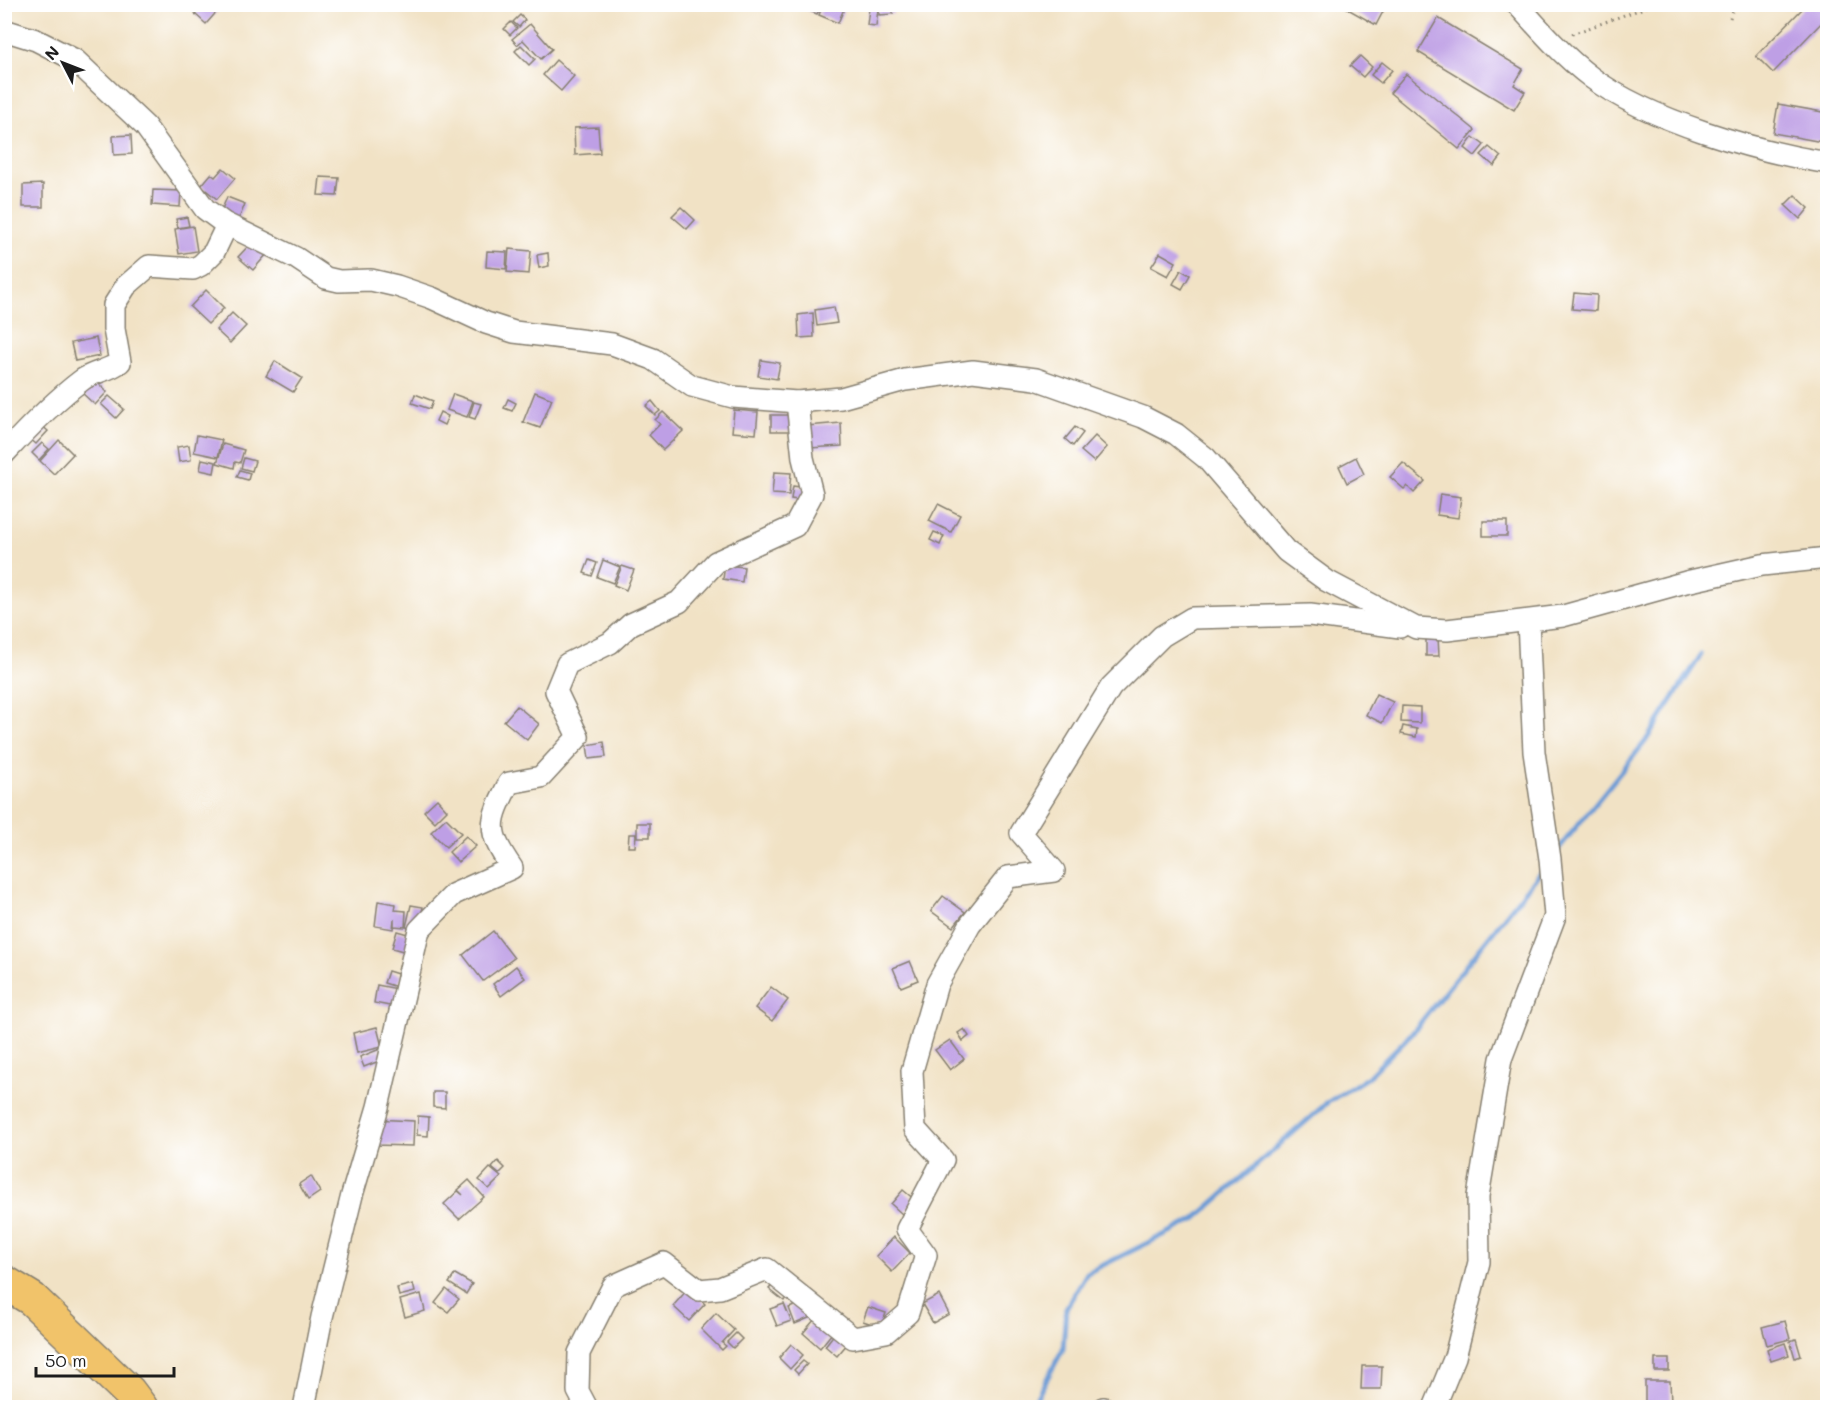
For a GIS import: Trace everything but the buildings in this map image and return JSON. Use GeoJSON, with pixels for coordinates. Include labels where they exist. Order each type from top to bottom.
{"type":"FeatureCollection","features":[{"type":"Feature","properties":{"kind":"main road"},"geometry":{"type":"LineString","coordinates":[[4,1282],[32,1299],[129,1392],[141,1407]]}},
{"type":"Feature","properties":{"kind":"street"},"geometry":{"type":"LineString","coordinates":[[1517,4],[1592,78],[1641,108],[1707,131],[1827,163]]}},
{"type":"Feature","properties":{"kind":"street"},"geometry":{"type":"LineString","coordinates":[[4,30],[36,40],[75,60],[145,126],[204,209],[227,225],[261,239],[326,278],[339,281],[371,280],[397,286],[432,298],[486,323],[514,332],[612,344],[653,358],[693,386],[733,397],[796,402],[841,398],[905,380],[973,371],[1036,379],[1143,417],[1176,434],[1206,458],[1286,551],[1327,581],[1416,628]]}},
{"type":"Feature","properties":{"kind":"street"},"geometry":{"type":"LineString","coordinates":[[4,454],[55,403],[85,378],[114,367],[120,362],[114,329],[114,304],[134,276],[149,266],[193,269],[214,252],[227,225]]}},
{"type":"Feature","properties":{"kind":"street"},"geometry":{"type":"LineString","coordinates":[[304,1407],[330,1284],[378,1107],[419,930],[454,894],[512,868],[495,844],[492,815],[509,783],[541,777],[578,737],[556,691],[567,664],[610,643],[632,624],[679,602],[716,562],[795,526],[812,494],[803,458],[796,402]]}},
{"type":"Feature","properties":{"kind":"street"},"geometry":{"type":"LineString","coordinates":[[587,1407],[578,1391],[579,1353],[613,1286],[664,1263],[699,1290],[720,1288],[767,1269],[853,1338],[886,1332],[908,1313],[926,1255],[907,1229],[943,1160],[915,1129],[912,1071],[937,984],[970,925],[1008,877],[1054,871],[1021,833],[1112,687],[1162,636],[1192,618],[1310,615],[1447,630],[1528,621],[1563,616],[1655,589],[1762,565],[1827,558]]}},
{"type":"Feature","properties":{"kind":"street"},"geometry":{"type":"LineString","coordinates":[[1434,1407],[1455,1357],[1479,1262],[1478,1196],[1501,1059],[1555,916],[1550,859],[1534,752],[1528,621]]}},
{"type":"Feature","properties":{"kind":"path"},"geometry":{"type":"LineString","coordinates":[[1545,34],[1568,36],[1655,4]]}},
{"type":"Feature","properties":{"kind":"path"},"geometry":{"type":"LineString","coordinates":[[1731,18],[1734,4]]}},
{"type":"Feature","properties":{"kind":"waterway"},"geometry":{"type":"LineString","coordinates":[[1556,852],[1645,742],[1701,655]]}},
{"type":"Feature","properties":{"kind":"waterway"},"geometry":{"type":"LineString","coordinates":[[1031,1408],[1063,1349],[1066,1308],[1087,1273],[1194,1220],[1328,1102],[1368,1077],[1413,1032],[1545,866]]}}]}
